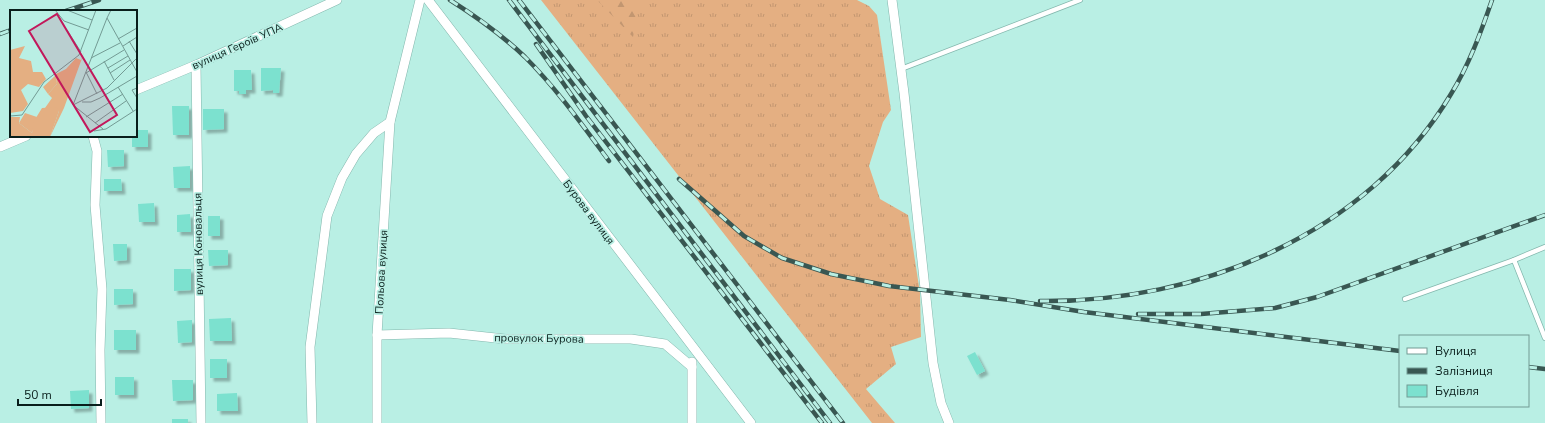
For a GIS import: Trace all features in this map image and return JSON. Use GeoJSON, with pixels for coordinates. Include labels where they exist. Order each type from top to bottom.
{"type":"FeatureCollection","features":[{"type":"Feature","properties":{"kind":"street","name":"вулиця Героїв УПА"},"geometry":{"type":"LineString","coordinates":[[137,90],[196,65],[337,0]]}},
{"type":"Feature","properties":{"kind":"street","name":"Польова вулиця"},"geometry":{"type":"LineString","coordinates":[[377,423],[377,335],[390,122],[420,0]]}},
{"type":"Feature","properties":{"kind":"street","name":"Бурова вулиця"},"geometry":{"type":"LineString","coordinates":[[428,0],[750,423]]}},
{"type":"Feature","properties":{"kind":"street"},"geometry":{"type":"LineString","coordinates":[[892,0],[933,363],[941,403],[949,423]]}},
{"type":"Feature","properties":{"kind":"street","name":"вулиця Коновальця"},"geometry":{"type":"LineString","coordinates":[[196,65],[201,423]]}},
{"type":"Feature","properties":{"kind":"street"},"geometry":{"type":"LineString","coordinates":[[312,423],[310,347],[327,216],[342,178],[356,154],[374,133],[390,122]]}},
{"type":"Feature","properties":{"kind":"street"},"geometry":{"type":"LineString","coordinates":[[0,147],[24,137]]}},
{"type":"Feature","properties":{"kind":"street"},"geometry":{"type":"LineString","coordinates":[[93,137],[97,151],[95,205],[102,289],[100,350],[101,423]]}},
{"type":"Feature","properties":{"kind":"street","name":"провулок Бурова"},"geometry":{"type":"LineString","coordinates":[[377,335],[449,333],[505,339],[630,339],[665,344],[692,367]]}},
{"type":"Feature","properties":{"kind":"street"},"geometry":{"type":"LineString","coordinates":[[692,347],[692,423]]}},
{"type":"Feature","properties":{"kind":"lane"},"geometry":{"type":"LineString","coordinates":[[901,70],[1080,0]]}},
{"type":"Feature","properties":{"kind":"lane"},"geometry":{"type":"LineString","coordinates":[[1405,299],[1514,260],[1545,247]]}},
{"type":"Feature","properties":{"kind":"lane"},"geometry":{"type":"LineString","coordinates":[[1514,260],[1545,338]]}},
{"type":"Feature","properties":{"kind":"green space"},"geometry":{"type":"Polygon","coordinates":[[[541,0],[857,0],[869,6],[877,15],[891,110],[883,122],[869,166],[880,199],[908,215],[920,293],[921,337],[891,347],[896,364],[866,389],[895,423],[872,423],[541,0]]]}},
{"type":"Feature","properties":{"kind":"green space"},"geometry":{"type":"Polygon","coordinates":[[[597,0],[640,0],[633,37],[597,0]]]}},
{"type":"Feature","properties":{"kind":"building"},"geometry":{"type":"Polygon","coordinates":[[[261,68],[281,68],[279,93],[273,93],[273,90],[261,91],[261,68]]]}},
{"type":"Feature","properties":{"kind":"building"},"geometry":{"type":"Polygon","coordinates":[[[234,70],[251,70],[252,90],[246,90],[246,94],[239,94],[239,91],[234,91],[234,70]]]}},
{"type":"Feature","properties":{"kind":"building"},"geometry":{"type":"Polygon","coordinates":[[[172,106],[189,106],[189,135],[173,135],[172,106]]]}},
{"type":"Feature","properties":{"kind":"building"},"geometry":{"type":"Polygon","coordinates":[[[203,109],[224,109],[224,129],[203,130],[203,109]]]}},
{"type":"Feature","properties":{"kind":"building"},"geometry":{"type":"Polygon","coordinates":[[[137,130],[148,130],[148,147],[132,147],[132,137],[137,137],[137,130]]]}},
{"type":"Feature","properties":{"kind":"building"},"geometry":{"type":"Polygon","coordinates":[[[107,150],[124,150],[124,166],[108,167],[107,150]]]}},
{"type":"Feature","properties":{"kind":"building"},"geometry":{"type":"Polygon","coordinates":[[[190,166],[190,188],[174,188],[173,167],[190,166]]]}},
{"type":"Feature","properties":{"kind":"building"},"geometry":{"type":"Polygon","coordinates":[[[104,179],[121,179],[122,191],[104,191],[104,179]]]}},
{"type":"Feature","properties":{"kind":"building"},"geometry":{"type":"Polygon","coordinates":[[[154,203],[155,222],[139,222],[138,204],[154,203]]]}},
{"type":"Feature","properties":{"kind":"building"},"geometry":{"type":"Polygon","coordinates":[[[190,214],[191,232],[177,232],[177,215],[190,214]]]}},
{"type":"Feature","properties":{"kind":"building"},"geometry":{"type":"Polygon","coordinates":[[[208,216],[220,216],[220,236],[208,236],[208,216]]]}},
{"type":"Feature","properties":{"kind":"building"},"geometry":{"type":"Polygon","coordinates":[[[113,244],[127,244],[127,260],[114,261],[113,244]]]}},
{"type":"Feature","properties":{"kind":"building"},"geometry":{"type":"Polygon","coordinates":[[[208,250],[228,250],[228,265],[209,266],[208,250]]]}},
{"type":"Feature","properties":{"kind":"building"},"geometry":{"type":"Polygon","coordinates":[[[174,269],[191,269],[191,290],[174,291],[174,269]]]}},
{"type":"Feature","properties":{"kind":"building"},"geometry":{"type":"Polygon","coordinates":[[[114,289],[133,289],[133,304],[114,305],[114,289]]]}},
{"type":"Feature","properties":{"kind":"building"},"geometry":{"type":"Polygon","coordinates":[[[231,318],[232,341],[210,341],[209,319],[231,318]]]}},
{"type":"Feature","properties":{"kind":"building"},"geometry":{"type":"Polygon","coordinates":[[[192,320],[192,342],[178,343],[177,321],[192,320]]]}},
{"type":"Feature","properties":{"kind":"building"},"geometry":{"type":"Polygon","coordinates":[[[114,330],[136,330],[136,350],[114,350],[114,330]]]}},
{"type":"Feature","properties":{"kind":"building"},"geometry":{"type":"Polygon","coordinates":[[[975,352],[985,371],[977,375],[967,356],[975,352]]]}},
{"type":"Feature","properties":{"kind":"building"},"geometry":{"type":"Polygon","coordinates":[[[210,359],[227,359],[227,378],[210,378],[210,359]]]}},
{"type":"Feature","properties":{"kind":"building"},"geometry":{"type":"Polygon","coordinates":[[[115,377],[134,377],[134,395],[115,395],[115,377]]]}},
{"type":"Feature","properties":{"kind":"building"},"geometry":{"type":"Polygon","coordinates":[[[172,380],[193,380],[193,400],[173,401],[172,380]]]}},
{"type":"Feature","properties":{"kind":"building"},"geometry":{"type":"Polygon","coordinates":[[[89,390],[89,408],[71,409],[70,391],[89,390]]]}},
{"type":"Feature","properties":{"kind":"building"},"geometry":{"type":"Polygon","coordinates":[[[237,393],[238,411],[217,411],[217,394],[237,393]]]}},
{"type":"Feature","properties":{"kind":"building"},"geometry":{"type":"Polygon","coordinates":[[[172,419],[188,419],[188,423],[172,423],[172,419]]]}},
{"type":"Feature","properties":{"kind":"railway"},"geometry":{"type":"LineString","coordinates":[[69,10],[99,0]]}},
{"type":"Feature","properties":{"kind":"railway"},"geometry":{"type":"LineString","coordinates":[[450,0],[507,41],[537,69],[559,95],[609,161]]}},
{"type":"Feature","properties":{"kind":"railway"},"geometry":{"type":"LineString","coordinates":[[509,0],[830,423]]}},
{"type":"Feature","properties":{"kind":"railway"},"geometry":{"type":"LineString","coordinates":[[519,0],[843,423]]}},
{"type":"Feature","properties":{"kind":"railway"},"geometry":{"type":"LineString","coordinates":[[1040,301],[1100,298],[1159,289],[1218,274],[1274,251],[1326,222],[1374,186],[1416,143],[1451,94],[1463,72],[1474,48],[1492,0]]}},
{"type":"Feature","properties":{"kind":"railway"},"geometry":{"type":"LineString","coordinates":[[0,34],[10,30]]}},
{"type":"Feature","properties":{"kind":"railway"},"geometry":{"type":"LineString","coordinates":[[536,44],[586,116],[822,423]]}},
{"type":"Feature","properties":{"kind":"railway"},"geometry":{"type":"LineString","coordinates":[[679,179],[744,236],[782,258],[831,274],[889,286],[1010,300],[1084,312],[1399,351]]}},
{"type":"Feature","properties":{"kind":"railway"},"geometry":{"type":"LineString","coordinates":[[1138,314],[1201,314],[1275,308],[1317,297],[1545,215]]}},
{"type":"Feature","properties":{"kind":"railway"},"geometry":{"type":"LineString","coordinates":[[1529,367],[1545,369]]}}]}
